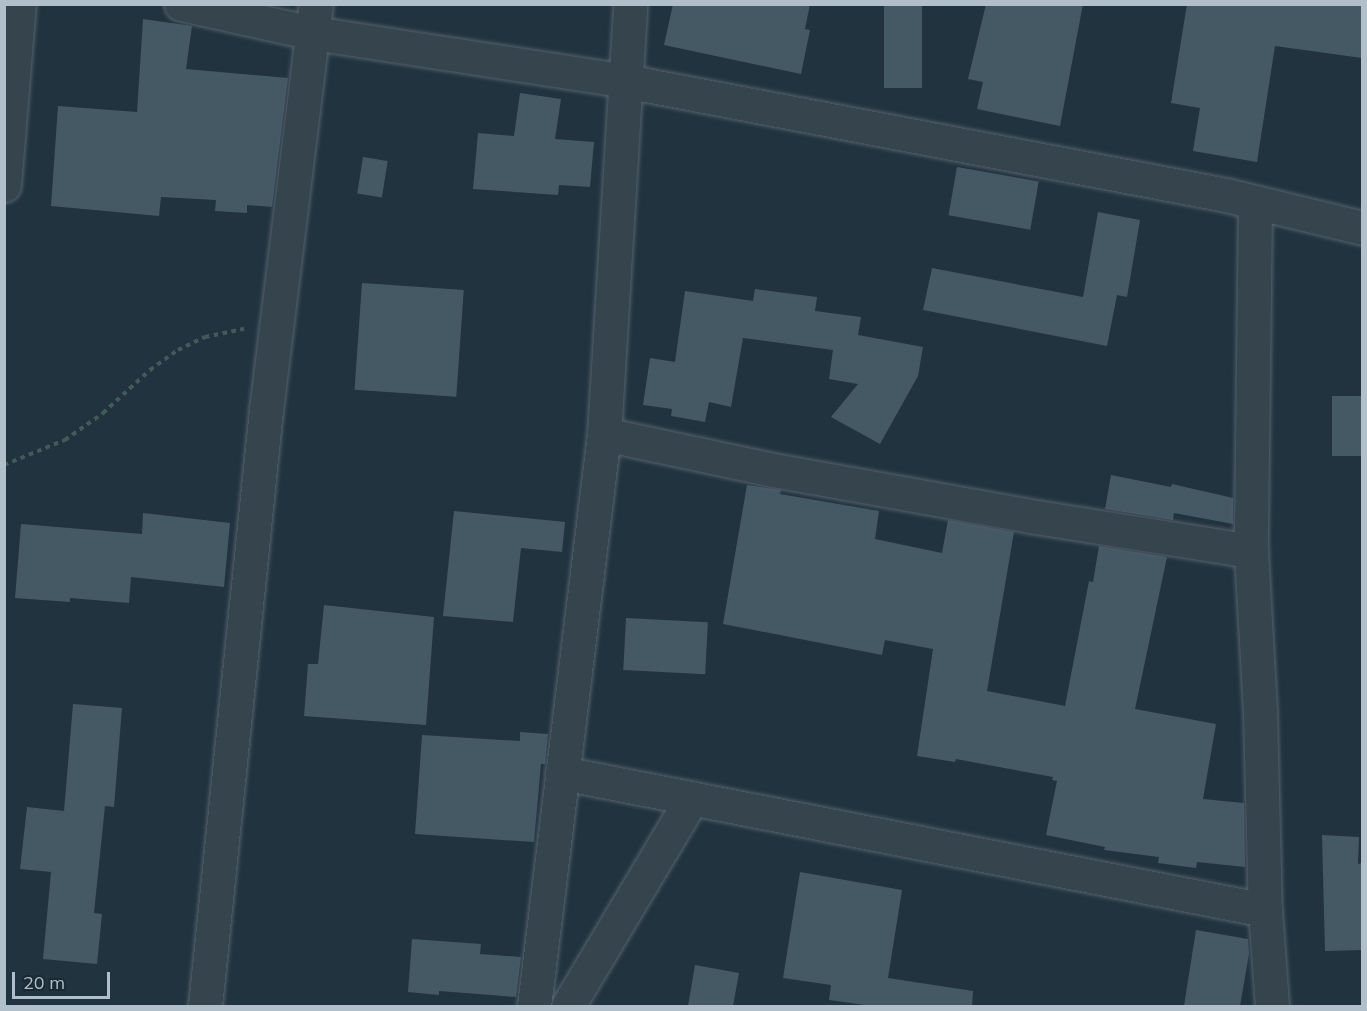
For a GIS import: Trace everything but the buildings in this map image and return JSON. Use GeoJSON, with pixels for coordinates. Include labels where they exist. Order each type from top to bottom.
{"type":"FeatureCollection","features":[{"type":"Feature","properties":{"kind":"street"},"geometry":{"type":"LineString","coordinates":[[4,184],[20,4]]}},
{"type":"Feature","properties":{"kind":"street"},"geometry":{"type":"LineString","coordinates":[[181,4],[315,19],[625,81],[1226,195],[1362,228]]}},
{"type":"Feature","properties":{"kind":"street"},"geometry":{"type":"LineString","coordinates":[[534,1006],[604,434],[630,4]]}},
{"type":"Feature","properties":{"kind":"street"},"geometry":{"type":"LineString","coordinates":[[205,1006],[277,323],[315,19]]}},
{"type":"Feature","properties":{"kind":"street"},"geometry":{"type":"LineString","coordinates":[[1256,204],[1251,551],[1261,733],[1265,910],[1272,1006]]}},
{"type":"Feature","properties":{"kind":"street"},"geometry":{"type":"LineString","coordinates":[[604,434],[773,470],[1251,551]]}},
{"type":"Feature","properties":{"kind":"street"},"geometry":{"type":"LineString","coordinates":[[562,773],[1265,910]]}},
{"type":"Feature","properties":{"kind":"street"},"geometry":{"type":"LineString","coordinates":[[568,1006],[692,798]]}},
{"type":"Feature","properties":{"kind":"path"},"geometry":{"type":"LineString","coordinates":[[4,465],[65,440],[103,413],[150,370],[178,350],[206,337],[277,323]]}}]}
